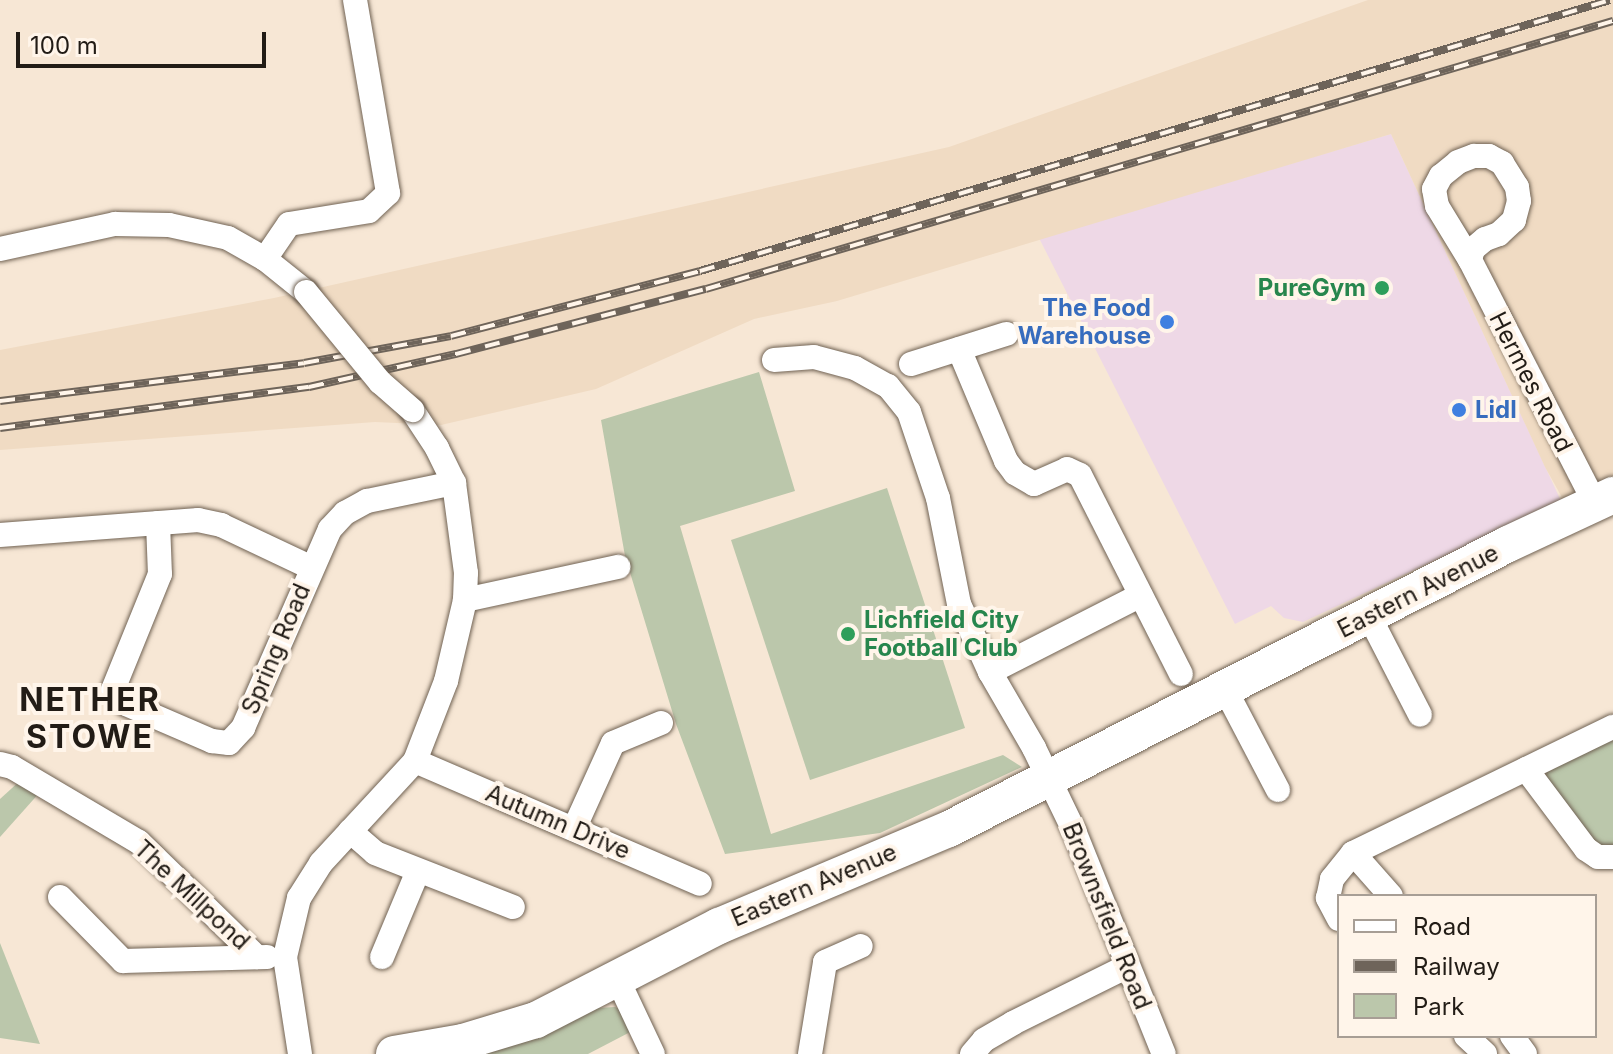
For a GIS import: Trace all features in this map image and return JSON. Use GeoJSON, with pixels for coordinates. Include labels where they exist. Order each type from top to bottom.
{"type":"FeatureCollection","features":[{"type":"Feature","properties":{"kind":"highway","name":"Eastern Avenue"},"geometry":{"type":"LineString","coordinates":[[394,1054],[463,1042],[536,1020],[719,926],[949,829],[1604,499]]}},
{"type":"Feature","properties":{"kind":"street"},"geometry":{"type":"LineString","coordinates":[[265,259],[289,224],[369,211],[388,193],[355,0]]}},
{"type":"Feature","properties":{"kind":"street"},"geometry":{"type":"LineString","coordinates":[[0,249],[115,224],[169,225],[228,238],[265,259],[306,292],[380,382],[412,410],[437,448],[454,483],[466,573],[465,600],[446,681],[415,761],[321,863],[299,898],[285,957],[300,1054]]}},
{"type":"Feature","properties":{"kind":"street","name":"Hermes Road"},"geometry":{"type":"LineString","coordinates":[[1470,260],[1604,499]]}},
{"type":"Feature","properties":{"kind":"street"},"geometry":{"type":"LineString","coordinates":[[911,364],[1006,334]]}},
{"type":"Feature","properties":{"kind":"street"},"geometry":{"type":"LineString","coordinates":[[959,349],[1006,461],[1015,473],[1034,484],[1067,469],[1080,475],[1181,674]]}},
{"type":"Feature","properties":{"kind":"street","name":"Brownsfield Road"},"geometry":{"type":"LineString","coordinates":[[774,360],[814,357],[855,368],[888,386],[909,412],[938,498],[959,604],[990,672],[1075,833],[1126,967],[1164,1054]]}},
{"type":"Feature","properties":{"kind":"street","name":"Spring Road"},"geometry":{"type":"LineString","coordinates":[[158,523],[160,574],[113,690],[126,704],[212,741],[229,743],[243,728],[310,567],[330,529],[345,513],[367,501],[454,483]]}},
{"type":"Feature","properties":{"kind":"street"},"geometry":{"type":"LineString","coordinates":[[0,535],[198,520],[221,525],[310,567]]}},
{"type":"Feature","properties":{"kind":"street"},"geometry":{"type":"LineString","coordinates":[[465,600],[618,567]]}},
{"type":"Feature","properties":{"kind":"street"},"geometry":{"type":"LineString","coordinates":[[990,672],[1141,595]]}},
{"type":"Feature","properties":{"kind":"street"},"geometry":{"type":"LineString","coordinates":[[1369,616],[1420,715]]}},
{"type":"Feature","properties":{"kind":"street"},"geometry":{"type":"LineString","coordinates":[[1225,689],[1278,790]]}},
{"type":"Feature","properties":{"kind":"street"},"geometry":{"type":"LineString","coordinates":[[574,829],[613,743],[661,723]]}},
{"type":"Feature","properties":{"kind":"street"},"geometry":{"type":"LineString","coordinates":[[1337,915],[1328,898],[1332,879],[1353,853],[1613,727]]}},
{"type":"Feature","properties":{"kind":"street","name":"Autumn Drive"},"geometry":{"type":"LineString","coordinates":[[415,761],[700,884]]}},
{"type":"Feature","properties":{"kind":"street","name":"The Millpond"},"geometry":{"type":"LineString","coordinates":[[0,764],[12,767],[139,842],[257,957]]}},
{"type":"Feature","properties":{"kind":"street"},"geometry":{"type":"LineString","coordinates":[[1526,769],[1586,849],[1598,857],[1613,857]]}},
{"type":"Feature","properties":{"kind":"street"},"geometry":{"type":"LineString","coordinates":[[350,831],[375,853],[513,907]]}},
{"type":"Feature","properties":{"kind":"street"},"geometry":{"type":"LineString","coordinates":[[1353,853],[1389,894]]}},
{"type":"Feature","properties":{"kind":"street"},"geometry":{"type":"LineString","coordinates":[[382,957],[418,871]]}},
{"type":"Feature","properties":{"kind":"street"},"geometry":{"type":"LineString","coordinates":[[60,897],[123,961],[285,957]]}},
{"type":"Feature","properties":{"kind":"street"},"geometry":{"type":"LineString","coordinates":[[810,1054],[825,962],[861,946]]}},
{"type":"Feature","properties":{"kind":"street"},"geometry":{"type":"LineString","coordinates":[[972,1054],[984,1040],[1013,1023],[1126,967]]}},
{"type":"Feature","properties":{"kind":"street"},"geometry":{"type":"LineString","coordinates":[[617,978],[653,1054]]}},
{"type":"Feature","properties":{"kind":"street"},"geometry":{"type":"LineString","coordinates":[[1468,1038],[1485,1054]]}},
{"type":"Feature","properties":{"kind":"shaded area"},"geometry":{"type":"Polygon","coordinates":[[[1368,0],[1613,0],[1613,477],[1564,501],[1545,467],[1391,134],[837,301],[754,319],[596,389],[441,425],[375,422],[0,450],[0,350],[274,298],[949,147],[1368,0]]]}},
{"type":"Feature","properties":{"kind":"shaded area"},"geometry":{"type":"Polygon","coordinates":[[[1391,134],[1561,501],[1303,622],[1284,618],[1271,606],[1235,624],[1039,238],[1391,134]]]}},
{"type":"Feature","properties":{"kind":"green space"},"geometry":{"type":"Polygon","coordinates":[[[759,372],[795,491],[680,526],[771,834],[1003,755],[1022,767],[880,833],[725,854],[676,724],[625,556],[601,420],[759,372]]]}},
{"type":"Feature","properties":{"kind":"green space","name":"Lichfield City Football Club"},"geometry":{"type":"Polygon","coordinates":[[[887,488],[965,728],[810,780],[731,540],[887,488]]]}},
{"type":"Feature","properties":{"kind":"green space"},"geometry":{"type":"Polygon","coordinates":[[[1613,731],[1613,850],[1603,850],[1545,784],[1547,768],[1613,731]]]}},
{"type":"Feature","properties":{"kind":"green space"},"geometry":{"type":"Polygon","coordinates":[[[22,779],[41,791],[0,837],[0,799],[22,779]]]}},
{"type":"Feature","properties":{"kind":"green space"},"geometry":{"type":"Polygon","coordinates":[[[0,943],[40,1044],[0,1038],[0,943]]]}},
{"type":"Feature","properties":{"kind":"green space"},"geometry":{"type":"Polygon","coordinates":[[[615,1007],[628,1012],[636,1029],[588,1054],[472,1054],[598,1008],[615,1007]]]}},
{"type":"Feature","properties":{"kind":"railway"},"geometry":{"type":"LineString","coordinates":[[0,401],[304,363],[451,336],[700,271],[1610,0]]}},
{"type":"Feature","properties":{"kind":"railway"},"geometry":{"type":"LineString","coordinates":[[0,428],[309,387],[456,354],[706,289],[1613,21]]}},
{"type":"Feature","properties":{"kind":"place","name":"PureGym"},"geometry":{"type":"Point","coordinates":[1382,288]}},
{"type":"Feature","properties":{"kind":"place","name":"The Food Warehouse"},"geometry":{"type":"Point","coordinates":[1167,322]}},
{"type":"Feature","properties":{"kind":"place","name":"Lidl"},"geometry":{"type":"Point","coordinates":[1459,410]}},
{"type":"Feature","properties":{"kind":"place","name":"Lichfield City Football Club"},"geometry":{"type":"Point","coordinates":[848,634]}},
{"type":"Feature","properties":{"kind":"district","name":"NETHER STOWE"},"geometry":{"type":"Point","coordinates":[90,720]}}]}
